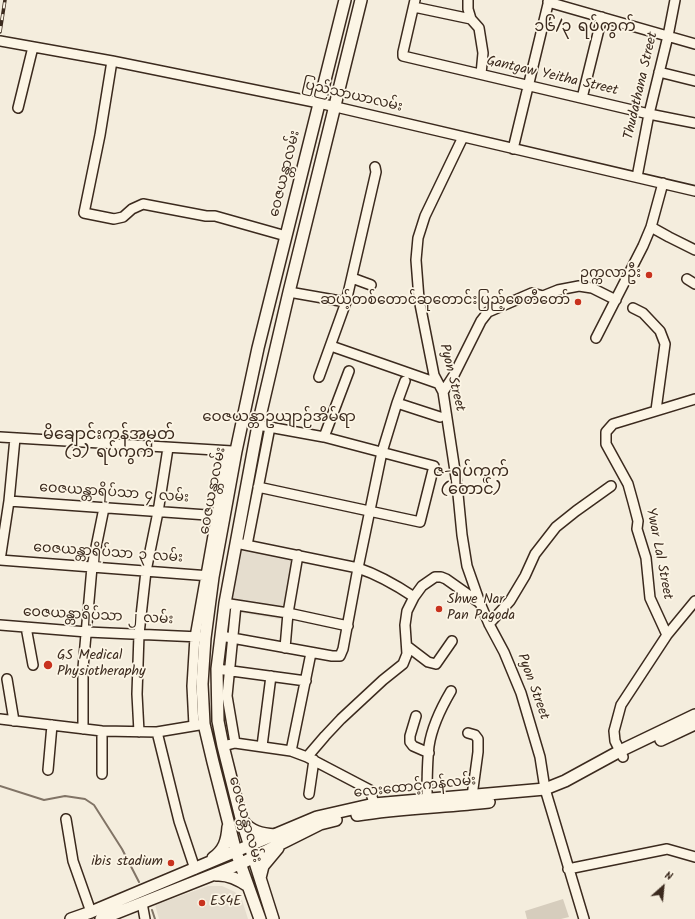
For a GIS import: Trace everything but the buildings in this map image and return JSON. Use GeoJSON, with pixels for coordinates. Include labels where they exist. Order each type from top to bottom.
{"type":"FeatureCollection","features":[{"type":"Feature","properties":{"kind":"main road","name":"ဝေဇယန္တာလမ်း"},"geometry":{"type":"LineString","coordinates":[[260,919],[236,852],[199,725],[202,701],[203,662],[200,637],[209,576],[232,451],[345,0]]}},
{"type":"Feature","properties":{"kind":"main road","name":"ဝေဇယန္တာလမ်း"},"geometry":{"type":"LineString","coordinates":[[273,919],[241,818],[223,746],[218,721],[216,694],[217,666],[225,603],[241,544],[258,425],[361,0]]}},
{"type":"Feature","properties":{"kind":"main road"},"geometry":{"type":"LineString","coordinates":[[258,348],[275,353]]}},
{"type":"Feature","properties":{"kind":"main road"},"geometry":{"type":"LineString","coordinates":[[203,662],[217,666]]}},
{"type":"Feature","properties":{"kind":"main road","name":"လေးထောင့်ကန်လမ်း"},"geometry":{"type":"LineString","coordinates":[[71,919],[88,915],[250,846],[278,840],[320,824],[353,816],[375,808],[427,799],[450,802],[546,793],[574,783],[622,754],[695,715]]}},
{"type":"Feature","properties":{"kind":"main road","name":"လေးထောင့်ကန်လမ်း"},"geometry":{"type":"LineString","coordinates":[[622,754],[695,724]]}},
{"type":"Feature","properties":{"kind":"main road","name":"လေးထောင့်ကန်လမ်း"},"geometry":{"type":"LineString","coordinates":[[375,808],[427,807],[472,796],[515,796]]}},
{"type":"Feature","properties":{"kind":"main road"},"geometry":{"type":"LineString","coordinates":[[241,818],[244,823],[257,832],[278,840],[264,866],[260,878]]}},
{"type":"Feature","properties":{"kind":"main road"},"geometry":{"type":"LineString","coordinates":[[198,868],[220,853],[225,846],[228,821]]}},
{"type":"Feature","properties":{"kind":"main road","name":"လေးထောင့်ကန်လမ်း"},"geometry":{"type":"LineString","coordinates":[[101,919],[240,864],[254,857],[278,840]]}},
{"type":"Feature","properties":{"kind":"main road"},"geometry":{"type":"LineString","coordinates":[[209,875],[224,874],[234,877],[248,886]]}},
{"type":"Feature","properties":{"kind":"street"},"geometry":{"type":"LineString","coordinates":[[468,0],[468,9],[471,19],[479,28],[483,53],[481,74]]}},
{"type":"Feature","properties":{"kind":"street","name":"Thudathana Street"},"geometry":{"type":"LineString","coordinates":[[637,177],[649,114],[675,0]]}},
{"type":"Feature","properties":{"kind":"street"},"geometry":{"type":"LineString","coordinates":[[514,149],[548,1],[695,44]]}},
{"type":"Feature","properties":{"kind":"street"},"geometry":{"type":"LineString","coordinates":[[414,4],[471,19]]}},
{"type":"Feature","properties":{"kind":"street","name":"Gantgaw Yeitha Street"},"geometry":{"type":"LineString","coordinates":[[414,4],[403,56],[649,114],[695,123]]}},
{"type":"Feature","properties":{"kind":"street"},"geometry":{"type":"LineString","coordinates":[[582,98],[602,17]]}},
{"type":"Feature","properties":{"kind":"street","name":"ပြည်သာယာလမ်း"},"geometry":{"type":"LineString","coordinates":[[0,40],[335,106],[695,191]]}},
{"type":"Feature","properties":{"kind":"street"},"geometry":{"type":"LineString","coordinates":[[18,108],[33,46]]}},
{"type":"Feature","properties":{"kind":"street"},"geometry":{"type":"LineString","coordinates":[[112,61],[100,135],[84,213],[114,219],[124,217],[132,209],[143,204],[206,216],[215,216],[286,236]]}},
{"type":"Feature","properties":{"kind":"street"},"geometry":{"type":"LineString","coordinates":[[659,72],[695,82]]}},
{"type":"Feature","properties":{"kind":"street","name":"Pyon Street"},"geometry":{"type":"LineString","coordinates":[[462,137],[425,216],[418,238],[416,260],[419,299],[429,353],[437,383],[443,392],[457,484],[467,566],[480,603],[504,652],[521,693],[540,757],[546,793],[584,919]]}},
{"type":"Feature","properties":{"kind":"street"},"geometry":{"type":"LineString","coordinates":[[319,377],[346,302],[376,167]]}},
{"type":"Feature","properties":{"kind":"street"},"geometry":{"type":"LineString","coordinates":[[596,338],[643,246],[651,226],[663,183]]}},
{"type":"Feature","properties":{"kind":"street"},"geometry":{"type":"LineString","coordinates":[[651,226],[695,250]]}},
{"type":"Feature","properties":{"kind":"street"},"geometry":{"type":"LineString","coordinates":[[352,278],[371,285]]}},
{"type":"Feature","properties":{"kind":"street"},"geometry":{"type":"LineString","coordinates":[[443,392],[454,375],[481,321],[488,312],[532,293],[543,296],[558,290],[579,286],[592,288],[616,300]]}},
{"type":"Feature","properties":{"kind":"street"},"geometry":{"type":"LineString","coordinates":[[289,292],[346,302]]}},
{"type":"Feature","properties":{"kind":"street"},"geometry":{"type":"LineString","coordinates":[[633,308],[644,313],[660,331],[665,344],[656,410],[695,399]]}},
{"type":"Feature","properties":{"kind":"street"},"geometry":{"type":"LineString","coordinates":[[331,346],[437,383]]}},
{"type":"Feature","properties":{"kind":"street"},"geometry":{"type":"LineString","coordinates":[[324,437],[349,371]]}},
{"type":"Feature","properties":{"kind":"street"},"geometry":{"type":"LineString","coordinates":[[221,636],[332,656],[340,656],[343,650],[348,626],[358,568],[382,452],[405,381]]}},
{"type":"Feature","properties":{"kind":"street"},"geometry":{"type":"LineString","coordinates":[[397,404],[440,417]]}},
{"type":"Feature","properties":{"kind":"street","name":"Ywar Lal Street"},"geometry":{"type":"LineString","coordinates":[[656,410],[613,424],[606,432],[606,444],[628,484],[634,502],[638,521],[637,529],[646,558],[650,598],[667,635]]}},
{"type":"Feature","properties":{"kind":"street"},"geometry":{"type":"LineString","coordinates":[[258,425],[324,437],[434,466],[420,522],[258,487]]}},
{"type":"Feature","properties":{"kind":"street"},"geometry":{"type":"LineString","coordinates":[[270,427],[258,487],[241,544],[358,568],[386,579],[414,597]]}},
{"type":"Feature","properties":{"kind":"street"},"geometry":{"type":"LineString","coordinates":[[0,437],[232,451]]}},
{"type":"Feature","properties":{"kind":"street"},"geometry":{"type":"LineString","coordinates":[[0,560],[9,501],[14,438]]}},
{"type":"Feature","properties":{"kind":"street"},"geometry":{"type":"LineString","coordinates":[[139,732],[137,694],[139,634],[146,571],[158,512],[168,448]]}},
{"type":"Feature","properties":{"kind":"street"},"geometry":{"type":"LineString","coordinates":[[489,624],[510,601],[525,576],[535,554],[556,527],[611,486]]}},
{"type":"Feature","properties":{"kind":"street","name":"ဝေဇယန္တာရိပ်သာ ၄ လမ်း"},"geometry":{"type":"LineString","coordinates":[[9,501],[220,516]]}},
{"type":"Feature","properties":{"kind":"street"},"geometry":{"type":"LineString","coordinates":[[83,729],[83,668],[92,567],[104,508]]}},
{"type":"Feature","properties":{"kind":"street"},"geometry":{"type":"LineString","coordinates":[[285,648],[288,613],[298,555]]}},
{"type":"Feature","properties":{"kind":"street","name":"ဝေဇယန္တာရိပ်သာ ၃ လမ်း"},"geometry":{"type":"LineString","coordinates":[[0,560],[209,576]]}},
{"type":"Feature","properties":{"kind":"street"},"geometry":{"type":"LineString","coordinates":[[309,794],[310,759],[325,736],[382,680],[403,664],[407,654],[405,625],[407,612],[414,597],[422,586],[435,577],[446,578],[480,603]]}},
{"type":"Feature","properties":{"kind":"street"},"geometry":{"type":"LineString","coordinates":[[622,754],[615,741],[614,731],[621,705],[667,635],[695,602]]}},
{"type":"Feature","properties":{"kind":"street"},"geometry":{"type":"LineString","coordinates":[[225,603],[288,613],[348,626]]}},
{"type":"Feature","properties":{"kind":"street"},"geometry":{"type":"LineString","coordinates":[[235,743],[227,696],[234,639],[236,605]]}},
{"type":"Feature","properties":{"kind":"street","name":"ဝေဇယန္တာရိပ်သာ ၂ လမ်း"},"geometry":{"type":"LineString","coordinates":[[0,625],[87,632],[200,637]]}},
{"type":"Feature","properties":{"kind":"street"},"geometry":{"type":"LineString","coordinates":[[26,627],[33,665]]}},
{"type":"Feature","properties":{"kind":"street"},"geometry":{"type":"LineString","coordinates":[[0,719],[102,731],[157,732],[199,725],[192,686],[200,637]]}},
{"type":"Feature","properties":{"kind":"street"},"geometry":{"type":"LineString","coordinates":[[407,646],[428,662],[436,664],[452,641]]}},
{"type":"Feature","properties":{"kind":"street"},"geometry":{"type":"LineString","coordinates":[[291,751],[311,652]]}},
{"type":"Feature","properties":{"kind":"street"},"geometry":{"type":"LineString","coordinates":[[217,666],[230,670],[306,681]]}},
{"type":"Feature","properties":{"kind":"street"},"geometry":{"type":"LineString","coordinates":[[262,746],[272,676]]}},
{"type":"Feature","properties":{"kind":"street"},"geometry":{"type":"LineString","coordinates":[[5,685],[14,721]]}},
{"type":"Feature","properties":{"kind":"street"},"geometry":{"type":"LineString","coordinates":[[427,799],[428,753],[431,734],[441,709],[451,691]]}},
{"type":"Feature","properties":{"kind":"street"},"geometry":{"type":"LineString","coordinates":[[416,716],[410,736],[410,742],[413,746],[428,753]]}},
{"type":"Feature","properties":{"kind":"street"},"geometry":{"type":"LineString","coordinates":[[48,770],[52,725]]}},
{"type":"Feature","properties":{"kind":"street"},"geometry":{"type":"LineString","coordinates":[[102,731],[102,774]]}},
{"type":"Feature","properties":{"kind":"street"},"geometry":{"type":"LineString","coordinates":[[157,732],[179,820],[198,868]]}},
{"type":"Feature","properties":{"kind":"street"},"geometry":{"type":"LineString","coordinates":[[468,732],[478,738],[478,752],[472,796]]}},
{"type":"Feature","properties":{"kind":"street"},"geometry":{"type":"LineString","coordinates":[[223,746],[235,743],[291,751],[310,759],[370,790],[375,808]]}},
{"type":"Feature","properties":{"kind":"street"},"geometry":{"type":"LineString","coordinates":[[66,819],[73,861],[88,915]]}},
{"type":"Feature","properties":{"kind":"street"},"geometry":{"type":"LineString","coordinates":[[568,869],[667,849],[695,857]]}},
{"type":"Feature","properties":{"kind":"street"},"geometry":{"type":"LineString","coordinates":[[142,903],[144,919]]}},
{"type":"Feature","properties":{"kind":"shaded area"},"geometry":{"type":"Polygon","coordinates":[[[243,540],[302,552],[291,621],[230,611],[243,540]]]}},
{"type":"Feature","properties":{"kind":"shaded area","name":"ES4E"},"geometry":{"type":"Polygon","coordinates":[[[208,886],[222,886],[235,892],[242,900],[248,919],[159,919],[155,905],[208,886]]]}},
{"type":"Feature","properties":{"kind":"shaded area"},"geometry":{"type":"Polygon","coordinates":[[[563,899],[569,917],[561,919],[527,919],[525,911],[563,899]]]}},
{"type":"Feature","properties":{"kind":"waterway"},"geometry":{"type":"LineString","coordinates":[[0,786],[44,800],[65,796],[85,799],[94,805],[122,849],[139,882]]}},
{"type":"Feature","properties":{"kind":"waterway"},"geometry":{"type":"LineString","coordinates":[[152,910],[155,919]]}},
{"type":"Feature","properties":{"kind":"railway"},"geometry":{"type":"LineString","coordinates":[[0,32],[5,0]]}},
{"type":"Feature","properties":{"kind":"place","name":"ဥက္ကလာဦး"},"geometry":{"type":"Point","coordinates":[649,275]}},
{"type":"Feature","properties":{"kind":"place","name":"ဆယ့်တစ်တောင်ဆုတောင်းပြည့်စေတီတော်"},"geometry":{"type":"Point","coordinates":[578,302]}},
{"type":"Feature","properties":{"kind":"place","name":"Shwe Nar Pan Pagoda"},"geometry":{"type":"Point","coordinates":[439,609]}},
{"type":"Feature","properties":{"kind":"place","name":"GS Medical Physiotheraphy"},"geometry":{"type":"Point","coordinates":[48,665]}},
{"type":"Feature","properties":{"kind":"place","name":"ibis stadium"},"geometry":{"type":"Point","coordinates":[171,863]}},
{"type":"Feature","properties":{"kind":"place","name":"ES4E"},"geometry":{"type":"Point","coordinates":[202,903]}},
{"type":"Feature","properties":{"kind":"district","name":"၁၆/၃ ရပ်ကွက်"},"geometry":{"type":"Point","coordinates":[585,28]}},
{"type":"Feature","properties":{"kind":"district","name":"ဝေဇယန္တာဥယျာဉ်အိမ်ရာ"},"geometry":{"type":"Point","coordinates":[279,418]}},
{"type":"Feature","properties":{"kind":"district","name":"မိချောင်းကန်အမှတ် (၁) ရပ်ကွက်"},"geometry":{"type":"Point","coordinates":[109,445]}},
{"type":"Feature","properties":{"kind":"district","name":"ဇ-ရပ်ကွက် (တောင်)"},"geometry":{"type":"Point","coordinates":[471,482]}}]}
